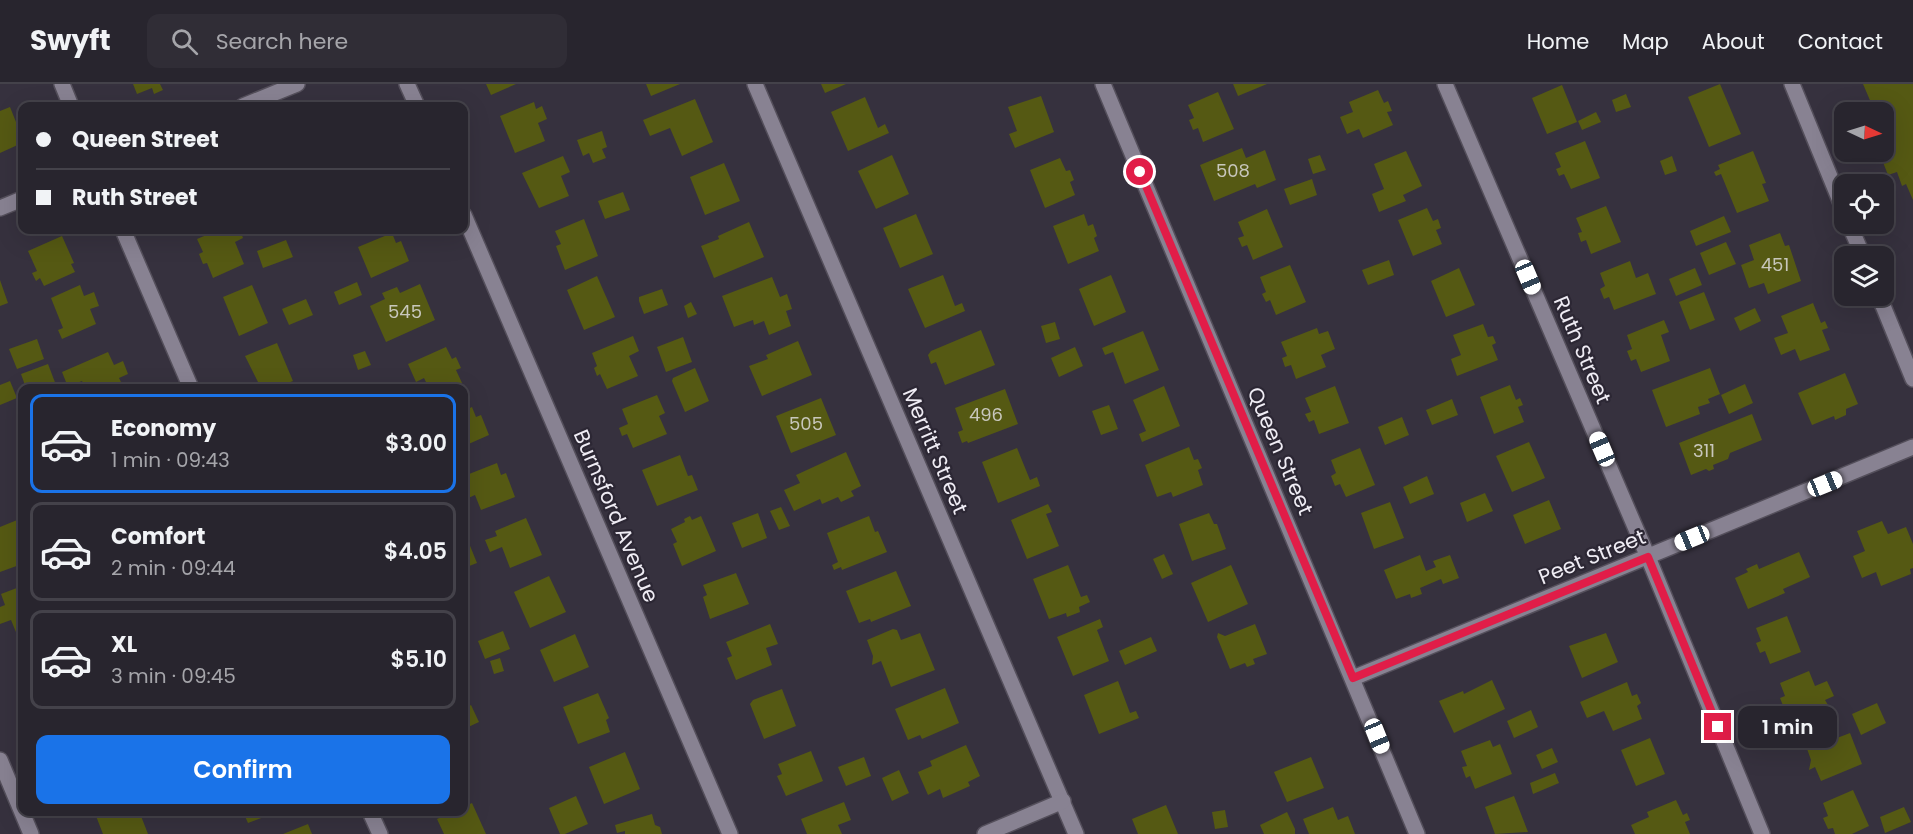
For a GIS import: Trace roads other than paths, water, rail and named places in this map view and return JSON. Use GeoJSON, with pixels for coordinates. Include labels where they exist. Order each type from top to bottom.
{"type":"FeatureCollection","features":[{"type":"Feature","properties":{"kind":"street"},"geometry":{"type":"LineString","coordinates":[[62,84],[69,102]]}},
{"type":"Feature","properties":{"kind":"street"},"geometry":{"type":"LineString","coordinates":[[253,102],[297,84]]}},
{"type":"Feature","properties":{"kind":"street"},"geometry":{"type":"LineString","coordinates":[[407,84],[415,102]]}},
{"type":"Feature","properties":{"kind":"street","name":"Merritt Street"},"geometry":{"type":"LineString","coordinates":[[755,84],[1076,834]]}},
{"type":"Feature","properties":{"kind":"street","name":"Queen Street"},"geometry":{"type":"LineString","coordinates":[[1103,84],[1417,834]]}},
{"type":"Feature","properties":{"kind":"street","name":"Ruth Street"},"geometry":{"type":"LineString","coordinates":[[1445,84],[1648,557],[1762,834]]}},
{"type":"Feature","properties":{"kind":"street"},"geometry":{"type":"LineString","coordinates":[[1792,84],[1834,186]]}},
{"type":"Feature","properties":{"kind":"street"},"geometry":{"type":"LineString","coordinates":[[0,208],[18,201]]}},
{"type":"Feature","properties":{"kind":"street","name":"Burnsford Avenue"},"geometry":{"type":"LineString","coordinates":[[468,224],[730,834]]}},
{"type":"Feature","properties":{"kind":"street"},"geometry":{"type":"LineString","coordinates":[[125,234],[188,384]]}},
{"type":"Feature","properties":{"kind":"street"},"geometry":{"type":"LineString","coordinates":[[1883,306],[1913,379]]}},
{"type":"Feature","properties":{"kind":"street","name":"Peet Street"},"geometry":{"type":"LineString","coordinates":[[1353,678],[1913,447]]}},
{"type":"Feature","properties":{"kind":"street"},"geometry":{"type":"LineString","coordinates":[[0,760],[18,803]]}},
{"type":"Feature","properties":{"kind":"street"},"geometry":{"type":"LineString","coordinates":[[985,834],[1063,801]]}},
{"type":"Feature","properties":{"kind":"street"},"geometry":{"type":"LineString","coordinates":[[23,816],[31,834]]}},
{"type":"Feature","properties":{"kind":"street"},"geometry":{"type":"LineString","coordinates":[[372,816],[380,834]]}}]}
